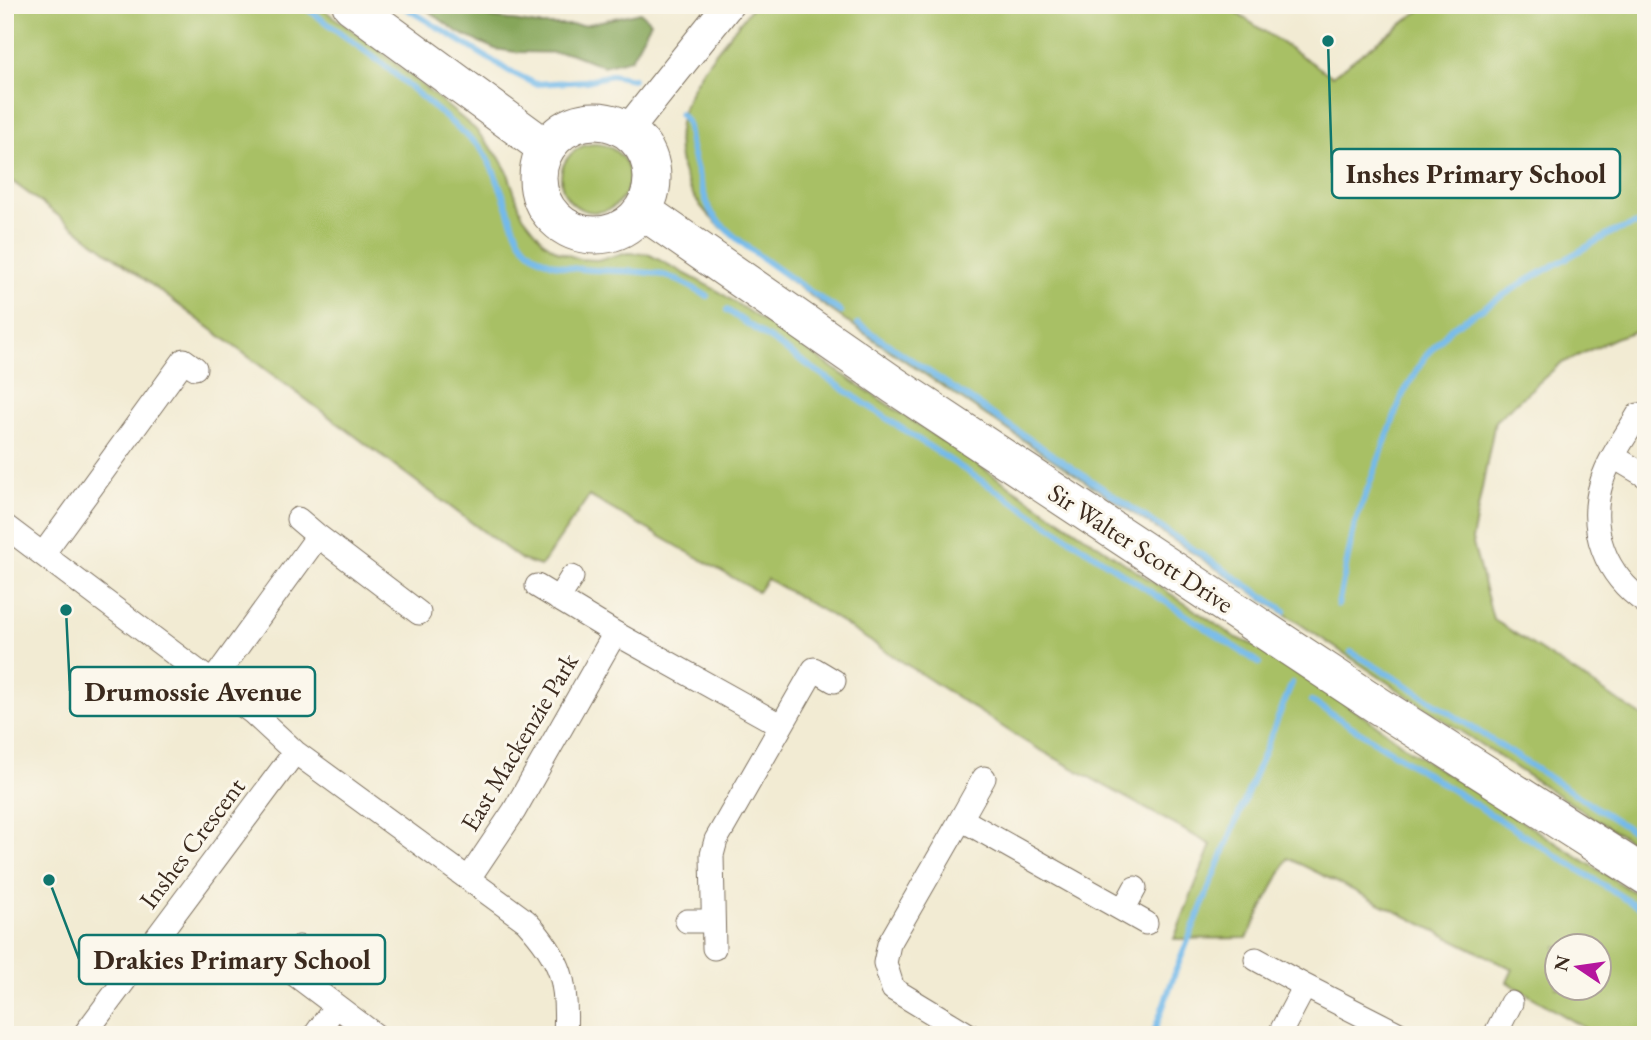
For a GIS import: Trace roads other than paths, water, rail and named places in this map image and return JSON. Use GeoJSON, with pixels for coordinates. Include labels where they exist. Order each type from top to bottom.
{"type":"FeatureCollection","features":[{"type":"Feature","properties":{"kind":"main road"},"geometry":{"type":"LineString","coordinates":[[351,5],[546,148]]}},
{"type":"Feature","properties":{"kind":"main road"},"geometry":{"type":"LineString","coordinates":[[592,120],[611,122],[628,130],[641,142],[650,158],[653,176],[651,194],[643,211],[630,224],[615,232],[598,236],[580,234],[564,226],[551,215],[541,199],[537,182],[539,164],[546,148],[558,134],[574,124],[592,120]]}},
{"type":"Feature","properties":{"kind":"main road","name":"Sir Walter Scott Drive"},"geometry":{"type":"LineString","coordinates":[[643,211],[906,394],[1379,706],[1646,876]]}},
{"type":"Feature","properties":{"kind":"street"},"geometry":{"type":"LineString","coordinates":[[628,130],[728,5]]}},
{"type":"Feature","properties":{"kind":"street"},"geometry":{"type":"LineString","coordinates":[[43,554],[184,360],[195,368]]}},
{"type":"Feature","properties":{"kind":"street"},"geometry":{"type":"LineString","coordinates":[[1638,415],[1602,479],[1597,530],[1603,555],[1618,580],[1646,603]]}},
{"type":"Feature","properties":{"kind":"street"},"geometry":{"type":"LineString","coordinates":[[1614,457],[1646,476]]}},
{"type":"Feature","properties":{"kind":"street"},"geometry":{"type":"LineString","coordinates":[[298,519],[393,606],[419,613]]}},
{"type":"Feature","properties":{"kind":"street"},"geometry":{"type":"LineString","coordinates":[[5,526],[253,713],[295,752],[526,921],[546,943],[560,969],[566,1000],[565,1035]]}},
{"type":"Feature","properties":{"kind":"street"},"geometry":{"type":"LineString","coordinates":[[212,682],[318,536]]}},
{"type":"Feature","properties":{"kind":"street"},"geometry":{"type":"LineString","coordinates":[[558,599],[572,577]]}},
{"type":"Feature","properties":{"kind":"street"},"geometry":{"type":"LineString","coordinates":[[537,586],[780,725]]}},
{"type":"Feature","properties":{"kind":"street","name":"East Mackenzie Park"},"geometry":{"type":"LineString","coordinates":[[469,878],[514,811],[615,633]]}},
{"type":"Feature","properties":{"kind":"street"},"geometry":{"type":"LineString","coordinates":[[714,948],[712,855],[716,840],[814,669],[834,681]]}},
{"type":"Feature","properties":{"kind":"street","name":"Inshes Crescent"},"geometry":{"type":"LineString","coordinates":[[84,1035],[295,752]]}},
{"type":"Feature","properties":{"kind":"street"},"geometry":{"type":"LineString","coordinates":[[970,1035],[892,989],[885,963],[889,944],[984,778]]}},
{"type":"Feature","properties":{"kind":"street"},"geometry":{"type":"LineString","coordinates":[[961,819],[1146,923]]}},
{"type":"Feature","properties":{"kind":"street"},"geometry":{"type":"LineString","coordinates":[[1123,910],[1135,888]]}},
{"type":"Feature","properties":{"kind":"street"},"geometry":{"type":"LineString","coordinates":[[687,921],[713,921]]}},
{"type":"Feature","properties":{"kind":"street"},"geometry":{"type":"LineString","coordinates":[[285,967],[299,947]]}},
{"type":"Feature","properties":{"kind":"street"},"geometry":{"type":"LineString","coordinates":[[265,953],[375,1035]]}},
{"type":"Feature","properties":{"kind":"street"},"geometry":{"type":"LineString","coordinates":[[1256,959],[1401,1035]]}},
{"type":"Feature","properties":{"kind":"street"},"geometry":{"type":"LineString","coordinates":[[1279,1035],[1305,986]]}},
{"type":"Feature","properties":{"kind":"street"},"geometry":{"type":"LineString","coordinates":[[1495,1035],[1511,1003]]}},
{"type":"Feature","properties":{"kind":"street"},"geometry":{"type":"LineString","coordinates":[[315,1035],[336,1006]]}},
{"type":"Feature","properties":{"kind":"waterway"},"geometry":{"type":"LineString","coordinates":[[302,5],[383,64],[480,147],[502,190],[521,241],[534,254],[568,267],[663,275],[707,296]]}},
{"type":"Feature","properties":{"kind":"waterway"},"geometry":{"type":"LineString","coordinates":[[401,5],[509,71],[536,84],[586,81],[611,75],[633,79]]}},
{"type":"Feature","properties":{"kind":"waterway"},"geometry":{"type":"LineString","coordinates":[[680,114],[688,125],[691,148],[704,196],[718,221],[770,264],[841,312]]}},
{"type":"Feature","properties":{"kind":"waterway"},"geometry":{"type":"LineString","coordinates":[[1338,605],[1355,523],[1403,394],[1425,357],[1451,328],[1526,281],[1613,232],[1646,221]]}},
{"type":"Feature","properties":{"kind":"waterway"},"geometry":{"type":"LineString","coordinates":[[727,310],[895,424],[1259,663]]}},
{"type":"Feature","properties":{"kind":"waterway"},"geometry":{"type":"LineString","coordinates":[[858,324],[1285,611]]}},
{"type":"Feature","properties":{"kind":"waterway"},"geometry":{"type":"LineString","coordinates":[[1351,652],[1646,840]]}},
{"type":"Feature","properties":{"kind":"waterway"},"geometry":{"type":"LineString","coordinates":[[1153,1035],[1176,970],[1292,683]]}},
{"type":"Feature","properties":{"kind":"waterway"},"geometry":{"type":"LineString","coordinates":[[1311,701],[1646,912]]}},
{"type":"Feature","properties":{"kind":"place","name":"Inshes Primary School"},"geometry":{"type":"Point","coordinates":[1328,41]}},
{"type":"Feature","properties":{"kind":"place","name":"Drumossie Avenue"},"geometry":{"type":"Point","coordinates":[66,610]}},
{"type":"Feature","properties":{"kind":"place","name":"Drakies Primary School"},"geometry":{"type":"Point","coordinates":[49,880]}}]}
